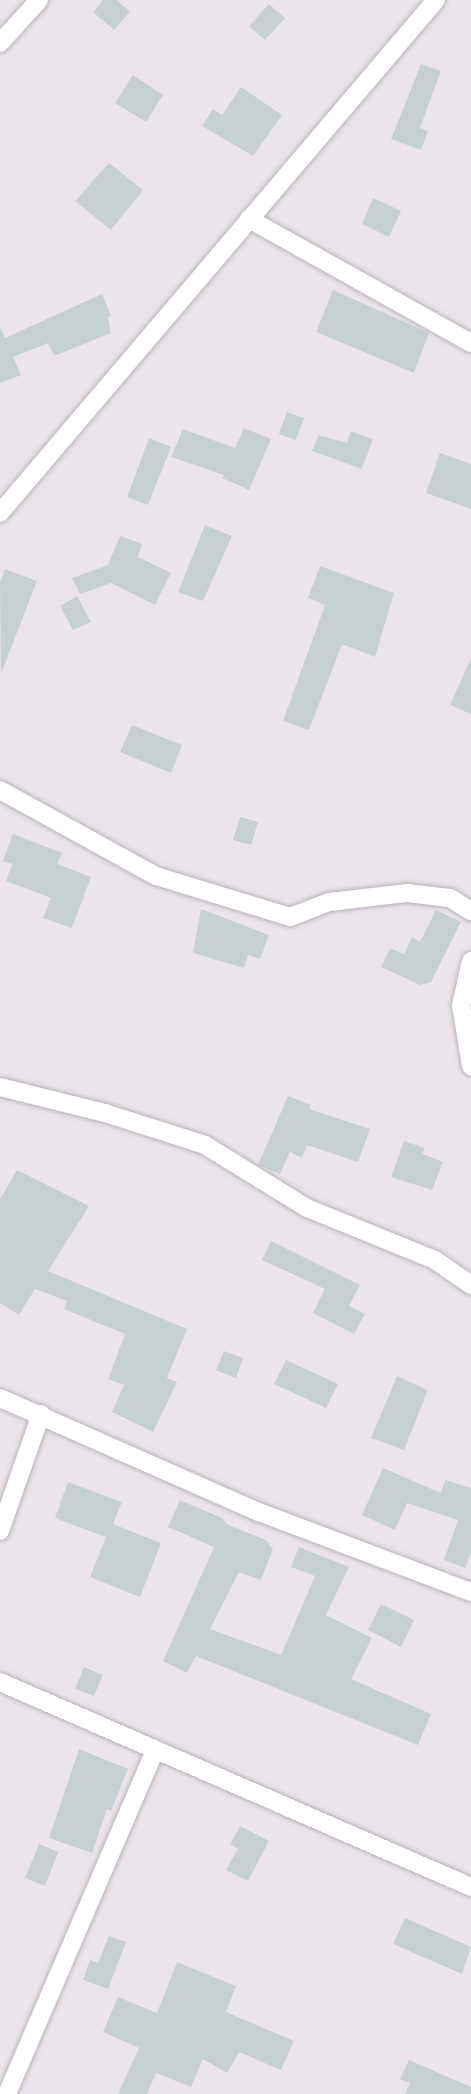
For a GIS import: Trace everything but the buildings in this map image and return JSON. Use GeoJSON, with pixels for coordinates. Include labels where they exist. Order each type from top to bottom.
{"type":"FeatureCollection","features":[{"type":"Feature","properties":{"kind":"street"},"geometry":{"type":"LineString","coordinates":[[0,43],[39,0]]}},
{"type":"Feature","properties":{"kind":"street"},"geometry":{"type":"LineString","coordinates":[[0,513],[430,2]]}},
{"type":"Feature","properties":{"kind":"street"},"geometry":{"type":"LineString","coordinates":[[249,219],[471,343]]}},
{"type":"Feature","properties":{"kind":"street"},"geometry":{"type":"LineString","coordinates":[[0,790],[156,876],[290,917],[329,902],[407,893],[450,898],[471,911]]}},
{"type":"Feature","properties":{"kind":"street"},"geometry":{"type":"LineString","coordinates":[[471,961],[461,1005],[471,1066]]}},
{"type":"Feature","properties":{"kind":"street"},"geometry":{"type":"LineString","coordinates":[[0,1087],[105,1113],[205,1145],[307,1208],[435,1260],[471,1285]]}},
{"type":"Feature","properties":{"kind":"street"},"geometry":{"type":"LineString","coordinates":[[0,1398],[41,1414],[259,1512],[471,1592]]}},
{"type":"Feature","properties":{"kind":"street"},"geometry":{"type":"LineString","coordinates":[[0,1531],[41,1414]]}},
{"type":"Feature","properties":{"kind":"street"},"geometry":{"type":"LineString","coordinates":[[0,1682],[471,1887]]}},
{"type":"Feature","properties":{"kind":"street"},"geometry":{"type":"LineString","coordinates":[[7,2094],[155,1750]]}}]}
